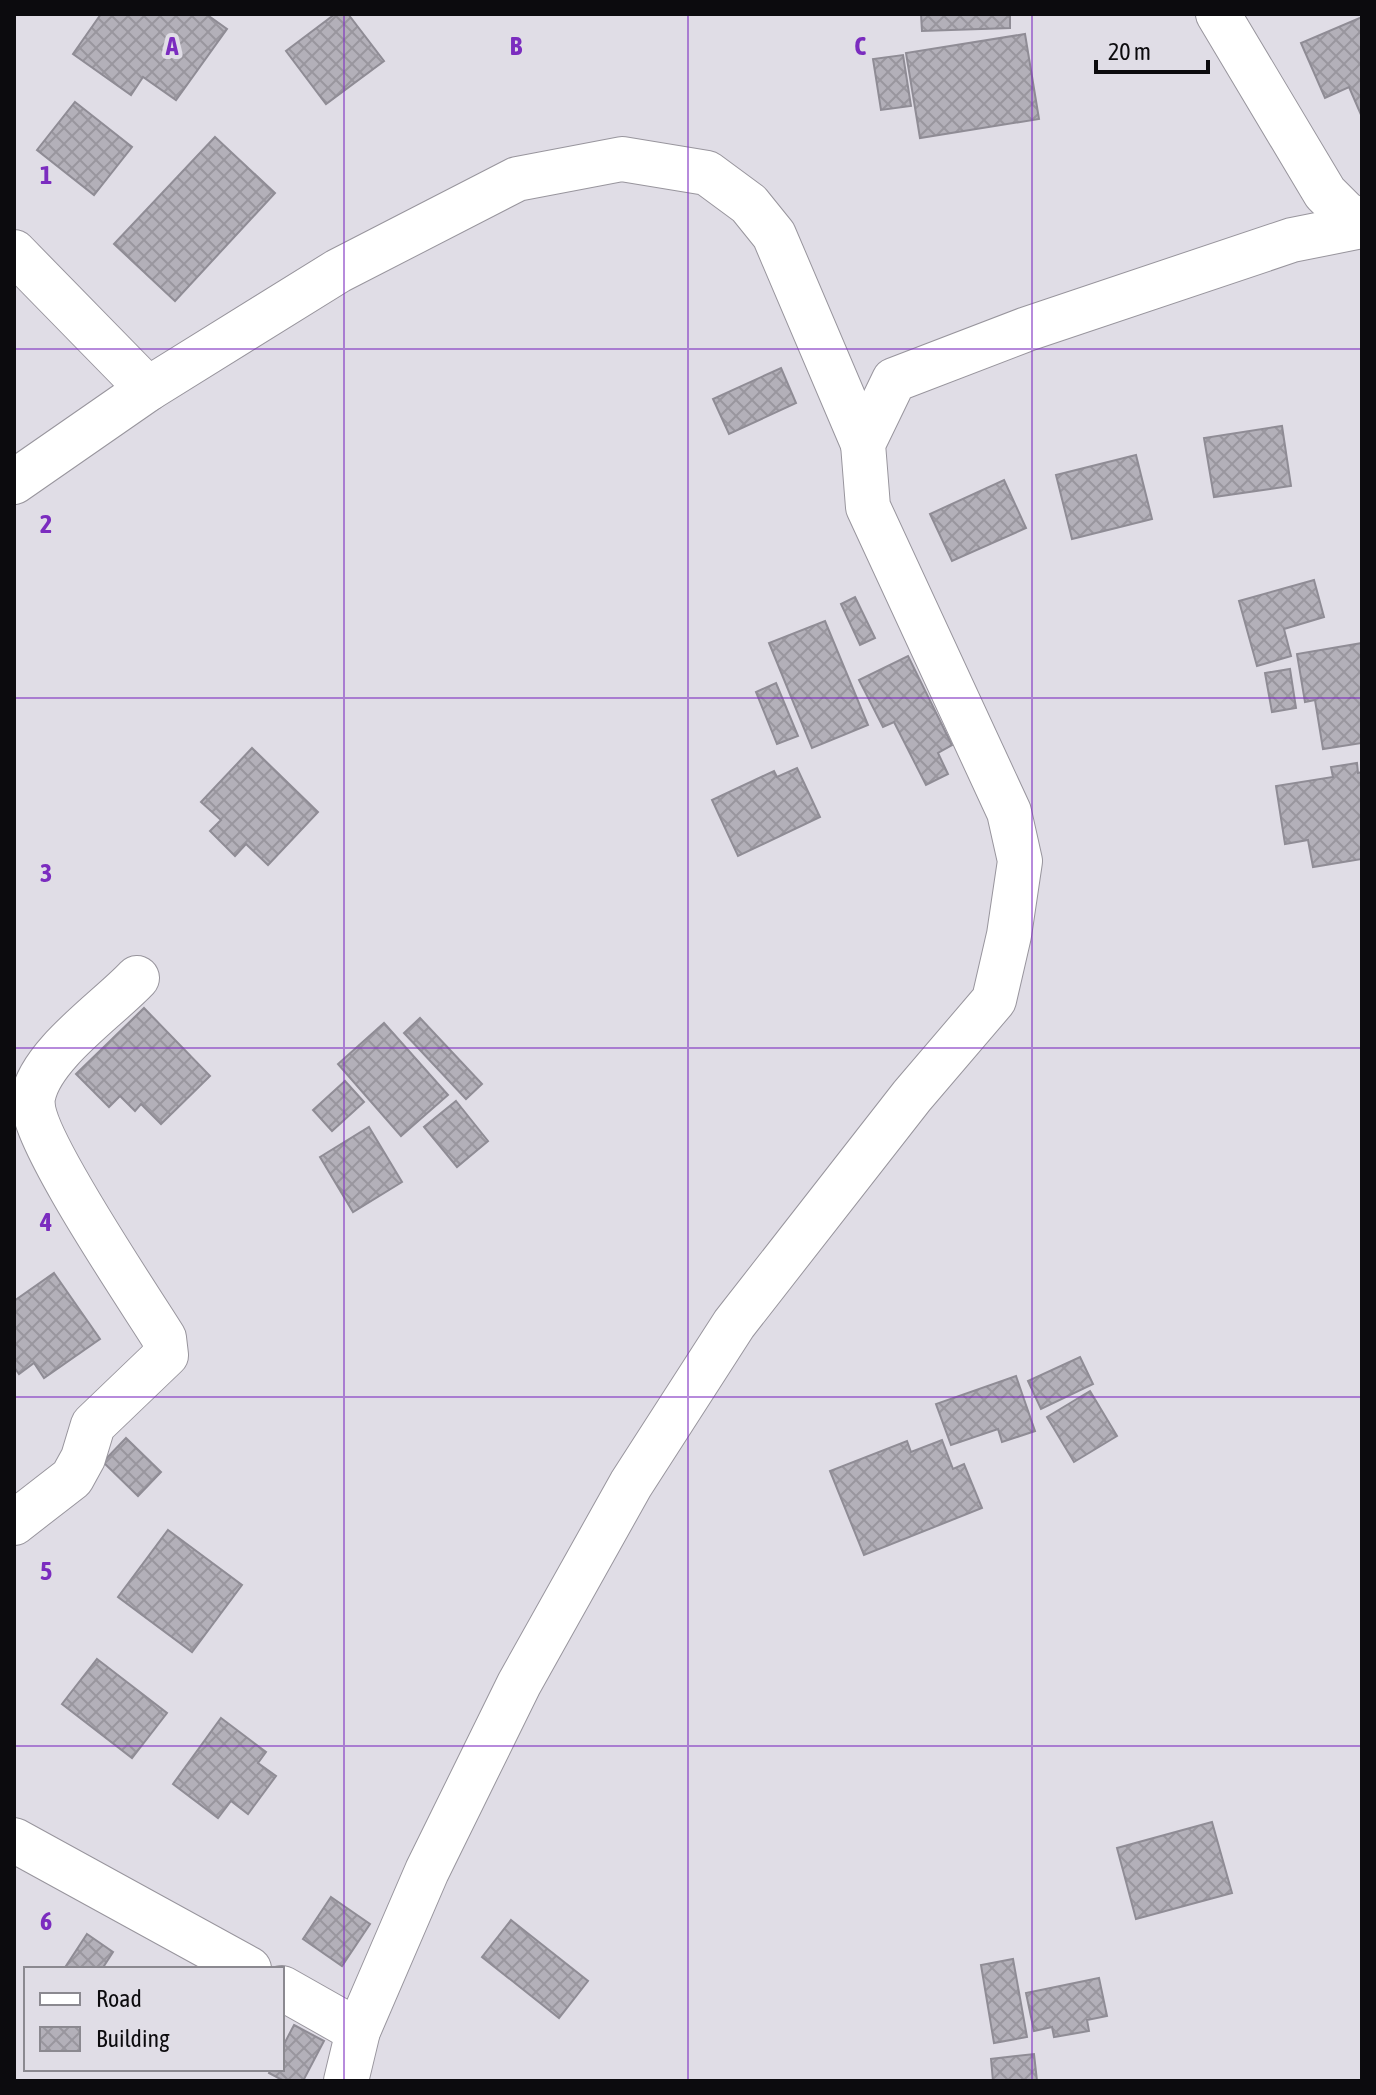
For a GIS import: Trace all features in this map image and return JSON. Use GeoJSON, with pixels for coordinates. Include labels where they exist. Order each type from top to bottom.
{"type":"FeatureCollection","features":[{"type":"Feature","properties":{"kind":"street"},"geometry":{"type":"LineString","coordinates":[[1218,14],[1325,193],[1345,213],[1362,224]]}},
{"type":"Feature","properties":{"kind":"street"},"geometry":{"type":"LineString","coordinates":[[14,482],[148,389],[338,271],[517,179],[622,159],[707,173],[749,204],[774,235],[863,444],[868,507],[1009,812],[1020,861],[1009,935],[994,1000],[912,1096],[734,1324],[631,1484],[519,1684],[427,1871],[358,2031],[346,2081]]}},
{"type":"Feature","properties":{"kind":"street"},"geometry":{"type":"LineString","coordinates":[[863,444],[894,380],[1027,329],[1292,240],[1362,224]]}},
{"type":"Feature","properties":{"kind":"street"},"geometry":{"type":"LineString","coordinates":[[14,252],[148,389]]}},
{"type":"Feature","properties":{"kind":"street"},"geometry":{"type":"LineString","coordinates":[[14,1523],[72,1478],[83,1458],[93,1425],[166,1355],[164,1338],[58,1165],[33,1098],[46,1069],[137,978]]}},
{"type":"Feature","properties":{"kind":"street"},"geometry":{"type":"LineString","coordinates":[[14,1840],[245,1967]]}},
{"type":"Feature","properties":{"kind":"street"},"geometry":{"type":"LineString","coordinates":[[284,1989],[358,2031]]}},
{"type":"Feature","properties":{"kind":"building"},"geometry":{"type":"Polygon","coordinates":[[[101,14],[206,14],[227,29],[176,100],[143,77],[131,95],[73,54],[101,14]]]}},
{"type":"Feature","properties":{"kind":"building"},"geometry":{"type":"Polygon","coordinates":[[[335,14],[348,14],[384,61],[326,104],[286,51],[335,14]]]}},
{"type":"Feature","properties":{"kind":"building"},"geometry":{"type":"Polygon","coordinates":[[[921,14],[1010,14],[1010,28],[922,31],[921,14]]]}},
{"type":"Feature","properties":{"kind":"building"},"geometry":{"type":"Polygon","coordinates":[[[1362,17],[1362,117],[1349,87],[1325,98],[1301,43],[1362,17]]]}},
{"type":"Feature","properties":{"kind":"building"},"geometry":{"type":"Polygon","coordinates":[[[1025,34],[1039,119],[920,138],[906,53],[1025,34]]]}},
{"type":"Feature","properties":{"kind":"building"},"geometry":{"type":"Polygon","coordinates":[[[903,55],[911,106],[881,110],[873,59],[903,55]]]}},
{"type":"Feature","properties":{"kind":"building"},"geometry":{"type":"Polygon","coordinates":[[[75,102],[132,147],[94,195],[37,150],[75,102]]]}},
{"type":"Feature","properties":{"kind":"building"},"geometry":{"type":"Polygon","coordinates":[[[215,137],[275,193],[175,301],[114,244],[215,137]]]}},
{"type":"Feature","properties":{"kind":"building"},"geometry":{"type":"Polygon","coordinates":[[[781,368],[796,403],[729,434],[713,399],[781,368]]]}},
{"type":"Feature","properties":{"kind":"building"},"geometry":{"type":"Polygon","coordinates":[[[1282,426],[1291,486],[1214,497],[1204,438],[1282,426]]]}},
{"type":"Feature","properties":{"kind":"building"},"geometry":{"type":"Polygon","coordinates":[[[1136,455],[1152,519],[1072,539],[1056,475],[1136,455]]]}},
{"type":"Feature","properties":{"kind":"building"},"geometry":{"type":"Polygon","coordinates":[[[1004,480],[1026,528],[952,561],[930,514],[1004,480]]]}},
{"type":"Feature","properties":{"kind":"building"},"geometry":{"type":"Polygon","coordinates":[[[1314,580],[1324,617],[1284,629],[1291,656],[1257,666],[1239,601],[1314,580]]]}},
{"type":"Feature","properties":{"kind":"building"},"geometry":{"type":"Polygon","coordinates":[[[855,597],[875,638],[860,645],[841,604],[855,597]]]}},
{"type":"Feature","properties":{"kind":"building"},"geometry":{"type":"Polygon","coordinates":[[[825,621],[868,725],[812,748],[769,643],[825,621]]]}},
{"type":"Feature","properties":{"kind":"building"},"geometry":{"type":"Polygon","coordinates":[[[1362,643],[1362,743],[1323,749],[1315,700],[1305,702],[1297,654],[1362,643]]]}},
{"type":"Feature","properties":{"kind":"building"},"geometry":{"type":"Polygon","coordinates":[[[908,656],[952,745],[938,753],[948,774],[926,785],[894,722],[883,727],[859,680],[908,656]]]}},
{"type":"Feature","properties":{"kind":"building"},"geometry":{"type":"Polygon","coordinates":[[[1290,669],[1296,708],[1272,712],[1265,673],[1290,669]]]}},
{"type":"Feature","properties":{"kind":"building"},"geometry":{"type":"Polygon","coordinates":[[[776,683],[798,736],[777,744],[756,692],[776,683]]]}},
{"type":"Feature","properties":{"kind":"building"},"geometry":{"type":"Polygon","coordinates":[[[252,748],[318,812],[268,865],[246,844],[235,856],[210,831],[221,820],[201,802],[252,748]]]}},
{"type":"Feature","properties":{"kind":"building"},"geometry":{"type":"Polygon","coordinates":[[[1357,763],[1358,773],[1362,772],[1362,859],[1313,867],[1308,840],[1285,844],[1276,786],[1333,777],[1331,767],[1357,763]]]}},
{"type":"Feature","properties":{"kind":"building"},"geometry":{"type":"Polygon","coordinates":[[[797,768],[820,817],[738,856],[712,800],[774,771],[777,777],[797,768]]]}},
{"type":"Feature","properties":{"kind":"building"},"geometry":{"type":"Polygon","coordinates":[[[144,1008],[210,1076],[161,1124],[141,1104],[135,1111],[120,1096],[109,1107],[76,1074],[144,1008]]]}},
{"type":"Feature","properties":{"kind":"building"},"geometry":{"type":"Polygon","coordinates":[[[420,1018],[482,1084],[466,1099],[404,1033],[420,1018]]]}},
{"type":"Feature","properties":{"kind":"building"},"geometry":{"type":"Polygon","coordinates":[[[384,1023],[448,1095],[401,1136],[338,1064],[384,1023]]]}},
{"type":"Feature","properties":{"kind":"building"},"geometry":{"type":"Polygon","coordinates":[[[345,1081],[364,1102],[332,1131],[313,1110],[345,1081]]]}},
{"type":"Feature","properties":{"kind":"building"},"geometry":{"type":"Polygon","coordinates":[[[456,1101],[488,1141],[457,1167],[424,1127],[456,1101]]]}},
{"type":"Feature","properties":{"kind":"building"},"geometry":{"type":"Polygon","coordinates":[[[369,1127],[402,1182],[353,1212],[320,1157],[369,1127]]]}},
{"type":"Feature","properties":{"kind":"building"},"geometry":{"type":"Polygon","coordinates":[[[54,1273],[100,1339],[44,1378],[34,1363],[19,1374],[14,1367],[14,1301],[54,1273]]]}},
{"type":"Feature","properties":{"kind":"building"},"geometry":{"type":"Polygon","coordinates":[[[1080,1357],[1093,1384],[1041,1409],[1028,1381],[1080,1357]]]}},
{"type":"Feature","properties":{"kind":"building"},"geometry":{"type":"Polygon","coordinates":[[[1016,1376],[1035,1431],[1002,1442],[998,1429],[951,1445],[936,1404],[1016,1376]]]}},
{"type":"Feature","properties":{"kind":"building"},"geometry":{"type":"Polygon","coordinates":[[[1090,1391],[1117,1436],[1074,1462],[1047,1417],[1090,1391]]]}},
{"type":"Feature","properties":{"kind":"building"},"geometry":{"type":"Polygon","coordinates":[[[126,1438],[161,1472],[138,1496],[103,1462],[126,1438]]]}},
{"type":"Feature","properties":{"kind":"building"},"geometry":{"type":"Polygon","coordinates":[[[942,1440],[953,1469],[964,1464],[982,1508],[864,1555],[830,1471],[907,1441],[911,1452],[942,1440]]]}},
{"type":"Feature","properties":{"kind":"building"},"geometry":{"type":"Polygon","coordinates":[[[168,1530],[242,1585],[192,1652],[118,1597],[168,1530]]]}},
{"type":"Feature","properties":{"kind":"building"},"geometry":{"type":"Polygon","coordinates":[[[97,1659],[167,1713],[132,1758],[62,1704],[97,1659]]]}},
{"type":"Feature","properties":{"kind":"building"},"geometry":{"type":"Polygon","coordinates":[[[221,1718],[266,1752],[258,1763],[276,1776],[248,1814],[231,1801],[218,1818],[173,1784],[221,1718]]]}},
{"type":"Feature","properties":{"kind":"building"},"geometry":{"type":"Polygon","coordinates":[[[1212,1822],[1232,1893],[1136,1919],[1117,1848],[1212,1822]]]}},
{"type":"Feature","properties":{"kind":"building"},"geometry":{"type":"Polygon","coordinates":[[[331,1897],[370,1924],[342,1966],[303,1939],[331,1897]]]}},
{"type":"Feature","properties":{"kind":"building"},"geometry":{"type":"Polygon","coordinates":[[[511,1920],[588,1981],[559,2018],[482,1957],[511,1920]]]}},
{"type":"Feature","properties":{"kind":"building"},"geometry":{"type":"Polygon","coordinates":[[[87,1934],[113,1952],[103,1967],[65,1967],[87,1934]]]}},
{"type":"Feature","properties":{"kind":"building"},"geometry":{"type":"Polygon","coordinates":[[[1013,1959],[1027,2037],[994,2043],[981,1965],[1013,1959]]]}},
{"type":"Feature","properties":{"kind":"building"},"geometry":{"type":"Polygon","coordinates":[[[1099,1978],[1107,2016],[1087,2020],[1089,2031],[1054,2037],[1052,2027],[1034,2031],[1026,1993],[1099,1978]]]}},
{"type":"Feature","properties":{"kind":"building"},"geometry":{"type":"Polygon","coordinates":[[[294,2025],[324,2041],[303,2081],[284,2081],[269,2073],[284,2071],[284,2044],[294,2025]]]}},
{"type":"Feature","properties":{"kind":"building"},"geometry":{"type":"Polygon","coordinates":[[[1034,2054],[1037,2081],[993,2081],[991,2059],[1034,2054]]]}}]}
